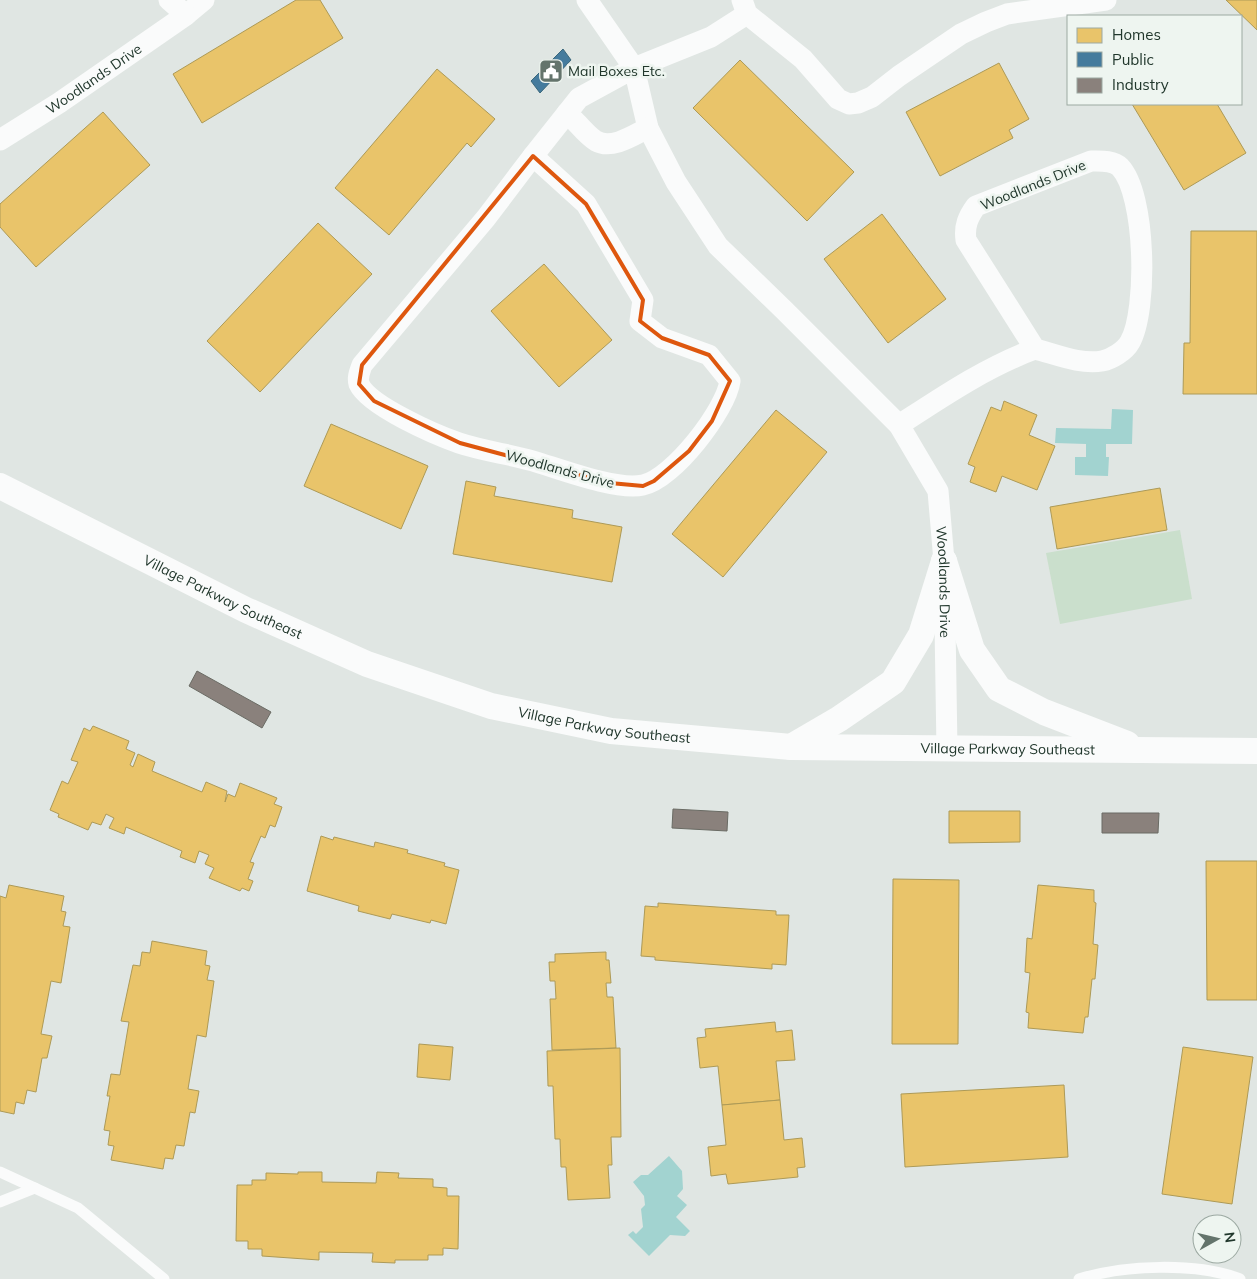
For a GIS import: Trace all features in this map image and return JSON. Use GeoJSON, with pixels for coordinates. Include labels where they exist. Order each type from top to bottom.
{"type":"FeatureCollection","features":[{"type":"Feature","properties":{"kind":"street"},"geometry":{"type":"LineString","coordinates":[[169,0],[186,15]]}},
{"type":"Feature","properties":{"kind":"street","name":"Woodlands Drive"},"geometry":{"type":"LineString","coordinates":[[0,140],[186,15],[204,0]]}},
{"type":"Feature","properties":{"kind":"street","name":"Woodlands Drive"},"geometry":{"type":"LineString","coordinates":[[587,0],[634,68],[648,128],[676,182],[718,246],[899,425],[938,491],[944,561],[947,750]]}},
{"type":"Feature","properties":{"kind":"street","name":"Woodlands Drive"},"geometry":{"type":"LineString","coordinates":[[533,156],[586,204],[643,300],[640,321],[662,338],[709,355],[730,381],[729,390],[712,421],[689,451],[654,482],[643,486],[610,483],[460,443],[430,431],[374,401],[359,384],[358,376],[362,366],[486,218],[533,156],[568,113],[578,98],[634,68],[711,37],[745,7],[803,59],[838,99],[849,104],[858,103],[872,96],[953,40],[986,22],[1007,14],[1106,0]]}},
{"type":"Feature","properties":{"kind":"street"},"geometry":{"type":"LineString","coordinates":[[568,113],[596,141],[604,143],[620,142],[648,128]]}},
{"type":"Feature","properties":{"kind":"street","name":"Woodlands Drive"},"geometry":{"type":"LineString","coordinates":[[1091,161],[1106,161],[1119,166],[1131,185],[1136,204],[1143,280],[1130,342],[1116,355],[1103,361],[1090,362],[1035,349],[966,240],[964,230],[968,217],[976,206],[1091,161]]}},
{"type":"Feature","properties":{"kind":"street"},"geometry":{"type":"LineString","coordinates":[[899,425],[951,391],[1012,357],[1035,349]]}},
{"type":"Feature","properties":{"kind":"street","name":"Village Parkway Southeast"},"geometry":{"type":"LineString","coordinates":[[0,486],[255,614],[367,664],[491,706],[610,731],[791,747],[947,750],[1257,751]]}},
{"type":"Feature","properties":{"kind":"street"},"geometry":{"type":"LineString","coordinates":[[791,747],[839,719],[894,682],[921,635],[944,561]]}},
{"type":"Feature","properties":{"kind":"street"},"geometry":{"type":"LineString","coordinates":[[944,561],[972,650],[999,689],[1044,712],[1142,750]]}},
{"type":"Feature","properties":{"kind":"lane"},"geometry":{"type":"LineString","coordinates":[[0,1172],[78,1208],[164,1279]]}},
{"type":"Feature","properties":{"kind":"lane"},"geometry":{"type":"LineString","coordinates":[[0,1202],[34,1188]]}},
{"type":"Feature","properties":{"kind":"lane"},"geometry":{"type":"LineString","coordinates":[[1080,1279],[1141,1268],[1185,1269],[1230,1275],[1240,1279]]}},
{"type":"Feature","properties":{"kind":"highlighted area"},"geometry":{"type":"Polygon","coordinates":[[[533,156],[586,204],[643,300],[640,321],[662,338],[709,355],[730,381],[712,421],[689,451],[654,481],[643,486],[610,483],[460,443],[374,401],[359,384],[362,365],[533,156]]]}},
{"type":"Feature","properties":{"kind":"green space"},"geometry":{"type":"Polygon","coordinates":[[[1180,530],[1192,599],[1060,624],[1046,553],[1180,530]]]}},
{"type":"Feature","properties":{"kind":"water"},"geometry":{"type":"Polygon","coordinates":[[[1112,409],[1133,410],[1132,444],[1106,444],[1106,457],[1109,457],[1108,476],[1075,475],[1075,457],[1086,457],[1086,444],[1055,443],[1056,428],[1111,429],[1112,409]]]}},
{"type":"Feature","properties":{"kind":"water"},"geometry":{"type":"Polygon","coordinates":[[[669,1156],[682,1171],[683,1189],[677,1196],[687,1205],[676,1217],[690,1231],[685,1236],[670,1235],[649,1256],[628,1235],[633,1231],[636,1234],[643,1227],[641,1209],[645,1205],[644,1196],[633,1182],[641,1175],[648,1175],[669,1156]]]}},
{"type":"Feature","properties":{"kind":"building: Homes"},"geometry":{"type":"Polygon","coordinates":[[[296,0],[320,0],[343,38],[202,123],[173,74],[296,0]]]}},
{"type":"Feature","properties":{"kind":"building: Homes"},"geometry":{"type":"Polygon","coordinates":[[[1226,0],[1257,0],[1257,30],[1242,15],[1226,0]]]}},
{"type":"Feature","properties":{"kind":"building: Homes"},"geometry":{"type":"Polygon","coordinates":[[[740,60],[854,172],[807,221],[693,108],[740,60]]]}},
{"type":"Feature","properties":{"kind":"building: Homes"},"geometry":{"type":"Polygon","coordinates":[[[999,63],[1029,119],[1009,130],[1013,138],[940,176],[906,112],[999,63]]]}},
{"type":"Feature","properties":{"kind":"building: Homes"},"geometry":{"type":"Polygon","coordinates":[[[437,69],[495,119],[471,147],[467,143],[389,235],[335,188],[437,69]]]}},
{"type":"Feature","properties":{"kind":"building: Homes"},"geometry":{"type":"Polygon","coordinates":[[[1133,105],[1218,105],[1246,153],[1184,190],[1133,105]]]}},
{"type":"Feature","properties":{"kind":"building: Homes"},"geometry":{"type":"Polygon","coordinates":[[[103,112],[150,165],[36,267],[0,227],[0,204],[103,112]]]}},
{"type":"Feature","properties":{"kind":"building: Homes"},"geometry":{"type":"Polygon","coordinates":[[[882,214],[946,299],[888,343],[824,259],[882,214]]]}},
{"type":"Feature","properties":{"kind":"building: Homes"},"geometry":{"type":"Polygon","coordinates":[[[318,223],[372,274],[260,392],[207,341],[318,223]]]}},
{"type":"Feature","properties":{"kind":"building: Homes"},"geometry":{"type":"Polygon","coordinates":[[[1191,231],[1257,231],[1257,394],[1183,394],[1184,343],[1190,343],[1191,231]]]}},
{"type":"Feature","properties":{"kind":"building: Homes"},"geometry":{"type":"Polygon","coordinates":[[[544,264],[612,340],[559,387],[491,311],[544,264]]]}},
{"type":"Feature","properties":{"kind":"building: Homes"},"geometry":{"type":"Polygon","coordinates":[[[1004,401],[1037,415],[1029,435],[1055,446],[1037,490],[1002,476],[996,492],[970,482],[975,467],[968,464],[991,407],[1001,411],[1004,401]]]}},
{"type":"Feature","properties":{"kind":"building: Homes"},"geometry":{"type":"Polygon","coordinates":[[[776,410],[827,452],[723,577],[672,534],[776,410]]]}},
{"type":"Feature","properties":{"kind":"building: Homes"},"geometry":{"type":"Polygon","coordinates":[[[331,424],[428,466],[401,529],[304,486],[331,424]]]}},
{"type":"Feature","properties":{"kind":"building: Homes"},"geometry":{"type":"Polygon","coordinates":[[[466,481],[496,487],[494,496],[573,510],[572,518],[622,527],[612,582],[453,554],[466,481]]]}},
{"type":"Feature","properties":{"kind":"building: Homes"},"geometry":{"type":"Polygon","coordinates":[[[1160,488],[1167,530],[1057,549],[1050,507],[1160,488]]]}},
{"type":"Feature","properties":{"kind":"building: Homes"},"geometry":{"type":"Polygon","coordinates":[[[93,726],[129,741],[126,749],[135,753],[130,765],[133,767],[138,754],[155,762],[152,771],[202,792],[206,782],[227,791],[225,802],[228,794],[235,797],[240,783],[277,798],[274,804],[282,807],[275,827],[270,825],[265,838],[261,836],[250,862],[254,863],[248,879],[253,881],[249,891],[242,888],[240,891],[209,878],[214,868],[205,864],[209,855],[199,851],[195,863],[180,857],[182,851],[126,827],[124,834],[109,828],[114,818],[106,814],[101,825],[92,822],[88,830],[58,817],[59,814],[50,810],[62,781],[68,784],[78,762],[71,760],[84,728],[90,731],[93,726]]]}},
{"type":"Feature","properties":{"kind":"building: Homes"},"geometry":{"type":"Polygon","coordinates":[[[949,811],[1020,811],[1020,842],[949,843],[949,811]]]}},
{"type":"Feature","properties":{"kind":"building: Homes"},"geometry":{"type":"Polygon","coordinates":[[[321,836],[333,840],[334,837],[374,847],[375,842],[408,850],[407,853],[445,863],[444,866],[459,870],[446,924],[431,920],[430,923],[392,914],[390,919],[358,911],[359,906],[307,891],[321,836]]]}},
{"type":"Feature","properties":{"kind":"building: Homes"},"geometry":{"type":"Polygon","coordinates":[[[1206,861],[1257,861],[1257,1000],[1207,1000],[1206,861]]]}},
{"type":"Feature","properties":{"kind":"building: Homes"},"geometry":{"type":"Polygon","coordinates":[[[893,879],[959,880],[958,1044],[892,1044],[893,879]]]}},
{"type":"Feature","properties":{"kind":"building: Homes"},"geometry":{"type":"Polygon","coordinates":[[[9,885],[64,896],[61,911],[66,912],[63,926],[70,927],[61,983],[51,981],[41,1034],[52,1036],[47,1058],[42,1058],[36,1092],[27,1090],[24,1104],[16,1102],[14,1114],[0,1111],[0,896],[6,898],[9,885]]]}},
{"type":"Feature","properties":{"kind":"building: Homes"},"geometry":{"type":"Polygon","coordinates":[[[1038,885],[1094,890],[1094,902],[1096,903],[1093,944],[1098,945],[1095,979],[1092,979],[1088,1017],[1085,1017],[1083,1033],[1028,1028],[1029,1013],[1026,1012],[1030,973],[1025,972],[1027,938],[1032,939],[1038,885]]]}},
{"type":"Feature","properties":{"kind":"building: Homes"},"geometry":{"type":"Polygon","coordinates":[[[658,903],[776,911],[776,915],[789,915],[786,965],[772,964],[772,969],[655,960],[655,957],[641,956],[645,906],[658,907],[658,903]]]}},
{"type":"Feature","properties":{"kind":"building: Homes"},"geometry":{"type":"Polygon","coordinates":[[[152,941],[207,951],[205,965],[210,966],[207,980],[214,981],[206,1037],[197,1035],[188,1089],[199,1091],[195,1113],[190,1112],[184,1146],[176,1145],[173,1159],[165,1158],[163,1169],[111,1160],[114,1146],[108,1145],[110,1131],[104,1130],[110,1096],[107,1096],[111,1074],[120,1075],[129,1022],[121,1021],[133,965],[140,966],[142,952],[150,953],[152,941]]]}},
{"type":"Feature","properties":{"kind":"building: Homes"},"geometry":{"type":"Polygon","coordinates":[[[606,952],[606,960],[609,960],[611,983],[606,983],[607,997],[613,997],[616,1048],[552,1050],[550,999],[556,999],[555,981],[550,981],[549,962],[555,962],[555,954],[606,952]]]}},
{"type":"Feature","properties":{"kind":"building: Homes"},"geometry":{"type":"Polygon","coordinates":[[[775,1022],[776,1032],[792,1030],[795,1060],[776,1061],[780,1100],[722,1105],[718,1066],[700,1068],[697,1038],[706,1037],[705,1029],[775,1022]]]}},
{"type":"Feature","properties":{"kind":"building: Homes"},"geometry":{"type":"Polygon","coordinates":[[[419,1044],[453,1047],[450,1080],[417,1077],[419,1044]]]}},
{"type":"Feature","properties":{"kind":"building: Homes"},"geometry":{"type":"Polygon","coordinates":[[[1183,1047],[1253,1057],[1232,1204],[1162,1194],[1183,1047]]]}},
{"type":"Feature","properties":{"kind":"building: Homes"},"geometry":{"type":"Polygon","coordinates":[[[620,1048],[621,1137],[611,1137],[612,1165],[608,1165],[610,1198],[568,1200],[566,1167],[561,1167],[560,1139],[555,1139],[553,1086],[548,1086],[547,1051],[620,1048]]]}},
{"type":"Feature","properties":{"kind":"building: Homes"},"geometry":{"type":"Polygon","coordinates":[[[1064,1085],[1068,1157],[905,1167],[901,1094],[1064,1085]]]}},
{"type":"Feature","properties":{"kind":"building: Homes"},"geometry":{"type":"Polygon","coordinates":[[[780,1100],[784,1140],[802,1138],[805,1167],[797,1168],[798,1177],[728,1184],[726,1174],[711,1176],[708,1147],[726,1145],[722,1105],[780,1100]]]}},
{"type":"Feature","properties":{"kind":"building: Homes"},"geometry":{"type":"Polygon","coordinates":[[[298,1172],[322,1172],[322,1182],[376,1183],[377,1172],[399,1173],[398,1178],[433,1179],[433,1187],[447,1188],[447,1196],[459,1196],[458,1249],[443,1248],[443,1255],[428,1255],[428,1260],[395,1260],[395,1263],[372,1262],[373,1253],[319,1252],[319,1260],[262,1256],[262,1249],[248,1249],[248,1241],[236,1241],[237,1185],[252,1185],[252,1180],[266,1180],[266,1173],[298,1174],[298,1172]]]}},
{"type":"Feature","properties":{"kind":"building: Public","name":"Mail Boxes Etc."},"geometry":{"type":"Polygon","coordinates":[[[563,49],[571,60],[540,93],[531,81],[563,49]]]}},
{"type":"Feature","properties":{"kind":"building: Industry"},"geometry":{"type":"Polygon","coordinates":[[[197,671],[271,712],[262,728],[189,686],[197,671]]]}},
{"type":"Feature","properties":{"kind":"building: Industry"},"geometry":{"type":"Polygon","coordinates":[[[673,809],[728,812],[727,831],[672,828],[673,809]]]}},
{"type":"Feature","properties":{"kind":"building: Industry"},"geometry":{"type":"Polygon","coordinates":[[[1102,813],[1159,813],[1158,833],[1102,833],[1102,813]]]}},
{"type":"Feature","properties":{"kind":"place","name":"Mail Boxes Etc."},"geometry":{"type":"Point","coordinates":[551,71]}}]}
